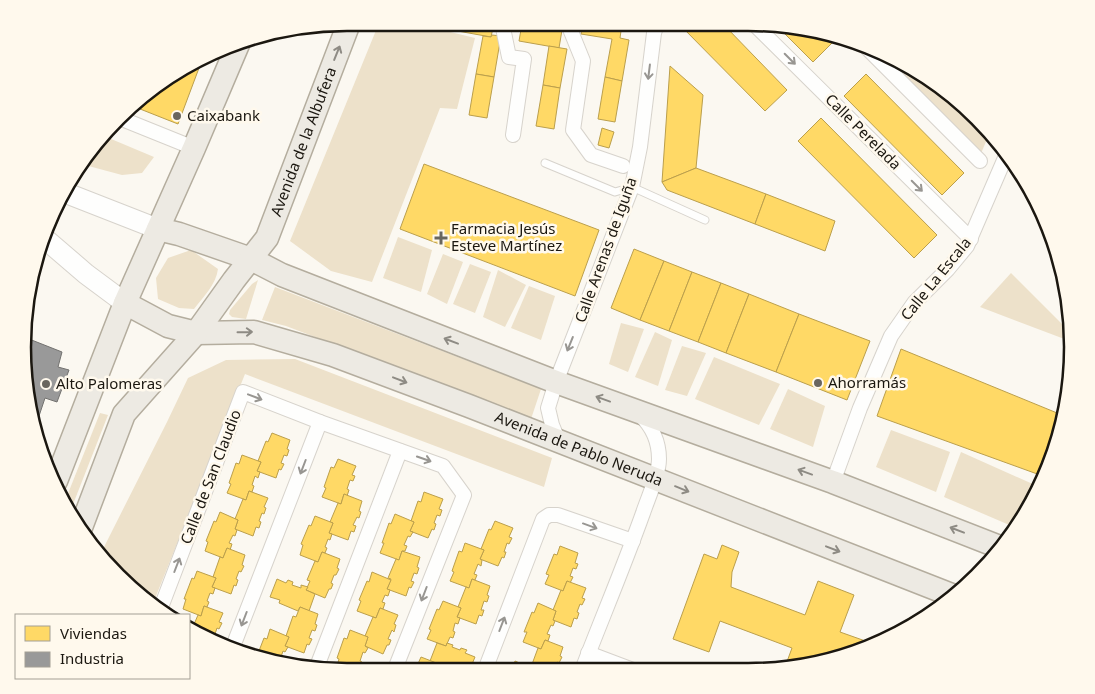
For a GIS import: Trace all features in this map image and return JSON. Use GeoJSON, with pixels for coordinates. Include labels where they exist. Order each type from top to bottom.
{"type":"FeatureCollection","features":[{"type":"Feature","properties":{"kind":"main road","name":"Avenida de la Albufera"},"geometry":{"type":"LineString","coordinates":[[251,259],[267,238],[346,31]]}},
{"type":"Feature","properties":{"kind":"main road"},"geometry":{"type":"LineString","coordinates":[[58,475],[125,303],[235,52]]}},
{"type":"Feature","properties":{"kind":"main road"},"geometry":{"type":"LineString","coordinates":[[71,195],[158,229],[179,234],[251,259],[282,275],[556,382],[832,482],[994,545]]}},
{"type":"Feature","properties":{"kind":"main road","name":"Avenida de Pablo Neruda"},"geometry":{"type":"LineString","coordinates":[[49,242],[86,274],[125,303],[168,326],[196,333],[254,332],[333,355],[946,593]]}},
{"type":"Feature","properties":{"kind":"main road"},"geometry":{"type":"LineString","coordinates":[[83,521],[124,414],[196,333],[251,259]]}},
{"type":"Feature","properties":{"kind":"street"},"geometry":{"type":"LineString","coordinates":[[503,31],[509,57],[524,59],[513,135]]}},
{"type":"Feature","properties":{"kind":"street"},"geometry":{"type":"LineString","coordinates":[[571,31],[583,61],[573,130],[591,155],[623,166]]}},
{"type":"Feature","properties":{"kind":"street","name":"Calle Arenas de Iguña"},"geometry":{"type":"LineString","coordinates":[[559,442],[548,408],[556,382],[632,187],[640,147],[655,31]]}},
{"type":"Feature","properties":{"kind":"street","name":"Calle Perelada"},"geometry":{"type":"LineString","coordinates":[[762,32],[971,239]]}},
{"type":"Feature","properties":{"kind":"street"},"geometry":{"type":"LineString","coordinates":[[878,60],[980,161]]}},
{"type":"Feature","properties":{"kind":"street"},"geometry":{"type":"LineString","coordinates":[[127,121],[194,148]]}},
{"type":"Feature","properties":{"kind":"street","name":"Calle La Escala"},"geometry":{"type":"LineString","coordinates":[[832,482],[860,408],[891,336],[914,303],[948,269],[967,246],[1004,161]]}},
{"type":"Feature","properties":{"kind":"street","name":"Calle de San Claudio"},"geometry":{"type":"LineString","coordinates":[[163,603],[243,392],[443,466],[464,495],[397,663]]}},
{"type":"Feature","properties":{"kind":"street"},"geometry":{"type":"LineString","coordinates":[[584,663],[633,541],[655,479],[659,460],[656,438],[646,421],[636,411]]}},
{"type":"Feature","properties":{"kind":"street"},"geometry":{"type":"LineString","coordinates":[[235,642],[320,422]]}},
{"type":"Feature","properties":{"kind":"street"},"geometry":{"type":"LineString","coordinates":[[319,661],[400,451]]}},
{"type":"Feature","properties":{"kind":"street"},"geometry":{"type":"LineString","coordinates":[[488,663],[543,519],[549,515],[558,515],[633,541]]}},
{"type":"Feature","properties":{"kind":"street"},"geometry":{"type":"LineString","coordinates":[[588,653],[614,663]]}},
{"type":"Feature","properties":{"kind":"lane"},"geometry":{"type":"LineString","coordinates":[[545,163],[615,192],[632,187],[706,220]]}},
{"type":"Feature","properties":{"kind":"shaded area"},"geometry":{"type":"Polygon","coordinates":[[[376,31],[446,31],[475,38],[457,109],[440,108],[372,282],[331,271],[290,241],[376,31]]]}},
{"type":"Feature","properties":{"kind":"shaded area"},"geometry":{"type":"Polygon","coordinates":[[[866,54],[923,84],[940,96],[971,124],[986,141],[976,165],[866,54]]]}},
{"type":"Feature","properties":{"kind":"shaded area"},"geometry":{"type":"Polygon","coordinates":[[[110,139],[154,157],[142,173],[122,175],[88,166],[110,139]]]}},
{"type":"Feature","properties":{"kind":"shaded area"},"geometry":{"type":"Polygon","coordinates":[[[398,237],[432,250],[421,292],[383,278],[398,237]]]}},
{"type":"Feature","properties":{"kind":"shaded area"},"geometry":{"type":"Polygon","coordinates":[[[191,250],[218,269],[217,275],[212,286],[194,309],[179,308],[158,299],[156,278],[168,258],[191,250]]]}},
{"type":"Feature","properties":{"kind":"shaded area"},"geometry":{"type":"Polygon","coordinates":[[[443,254],[463,262],[447,304],[427,294],[443,254]]]}},
{"type":"Feature","properties":{"kind":"shaded area"},"geometry":{"type":"Polygon","coordinates":[[[470,264],[491,272],[475,313],[453,304],[470,264]]]}},
{"type":"Feature","properties":{"kind":"shaded area"},"geometry":{"type":"Polygon","coordinates":[[[498,270],[526,285],[505,327],[483,317],[498,270]]]}},
{"type":"Feature","properties":{"kind":"shaded area"},"geometry":{"type":"Polygon","coordinates":[[[1011,273],[1063,325],[1064,339],[980,307],[1011,273]]]}},
{"type":"Feature","properties":{"kind":"shaded area"},"geometry":{"type":"Polygon","coordinates":[[[258,280],[246,319],[232,317],[229,314],[230,310],[252,284],[258,280]]]}},
{"type":"Feature","properties":{"kind":"shaded area"},"geometry":{"type":"Polygon","coordinates":[[[529,286],[555,296],[541,340],[511,328],[529,286]]]}},
{"type":"Feature","properties":{"kind":"shaded area"},"geometry":{"type":"Polygon","coordinates":[[[275,287],[541,389],[531,419],[286,326],[262,320],[275,287]]]}},
{"type":"Feature","properties":{"kind":"shaded area"},"geometry":{"type":"Polygon","coordinates":[[[621,323],[644,329],[628,372],[609,364],[621,323]]]}},
{"type":"Feature","properties":{"kind":"shaded area"},"geometry":{"type":"Polygon","coordinates":[[[655,332],[672,340],[658,386],[635,377],[655,332]]]}},
{"type":"Feature","properties":{"kind":"shaded area"},"geometry":{"type":"Polygon","coordinates":[[[682,346],[706,353],[687,396],[665,390],[682,346]]]}},
{"type":"Feature","properties":{"kind":"shaded area"},"geometry":{"type":"Polygon","coordinates":[[[714,357],[780,384],[759,425],[695,399],[714,357]]]}},
{"type":"Feature","properties":{"kind":"shaded area"},"geometry":{"type":"Polygon","coordinates":[[[295,359],[552,458],[544,487],[245,374],[155,598],[124,570],[104,548],[188,378],[226,360],[295,359]]]}},
{"type":"Feature","properties":{"kind":"shaded area"},"geometry":{"type":"Polygon","coordinates":[[[788,389],[825,406],[813,447],[770,429],[788,389]]]}},
{"type":"Feature","properties":{"kind":"shaded area"},"geometry":{"type":"Polygon","coordinates":[[[100,413],[108,415],[73,504],[68,494],[100,413]]]}},
{"type":"Feature","properties":{"kind":"shaded area"},"geometry":{"type":"Polygon","coordinates":[[[891,430],[950,452],[936,492],[876,467],[891,430]]]}},
{"type":"Feature","properties":{"kind":"shaded area"},"geometry":{"type":"Polygon","coordinates":[[[961,452],[1032,484],[1009,525],[944,497],[961,452]]]}},
{"type":"Feature","properties":{"kind":"building: Viviendas"},"geometry":{"type":"Polygon","coordinates":[[[458,31],[492,31],[491,37],[458,31]]]}},
{"type":"Feature","properties":{"kind":"building: Viviendas"},"geometry":{"type":"Polygon","coordinates":[[[521,31],[562,31],[559,48],[519,41],[521,31]]]}},
{"type":"Feature","properties":{"kind":"building: Viviendas"},"geometry":{"type":"Polygon","coordinates":[[[582,31],[621,31],[620,38],[629,40],[622,81],[605,77],[612,39],[581,34],[582,31]]]}},
{"type":"Feature","properties":{"kind":"building: Viviendas"},"geometry":{"type":"Polygon","coordinates":[[[686,31],[730,31],[787,90],[765,111],[686,31]]]}},
{"type":"Feature","properties":{"kind":"building: Viviendas"},"geometry":{"type":"Polygon","coordinates":[[[785,34],[832,43],[813,62],[785,34]]]}},
{"type":"Feature","properties":{"kind":"building: Viviendas"},"geometry":{"type":"Polygon","coordinates":[[[492,35],[501,36],[494,77],[476,74],[483,36],[491,37],[492,35]]]}},
{"type":"Feature","properties":{"kind":"building: Viviendas"},"geometry":{"type":"Polygon","coordinates":[[[549,46],[567,49],[560,88],[543,85],[549,46]]]}},
{"type":"Feature","properties":{"kind":"building: Viviendas"},"geometry":{"type":"Polygon","coordinates":[[[670,66],[703,95],[696,168],[662,182],[670,66]]]}},
{"type":"Feature","properties":{"kind":"building: Viviendas"},"geometry":{"type":"Polygon","coordinates":[[[199,69],[178,124],[140,109],[172,84],[199,69]]]}},
{"type":"Feature","properties":{"kind":"building: Viviendas"},"geometry":{"type":"Polygon","coordinates":[[[476,74],[494,77],[487,118],[469,115],[476,74]]]}},
{"type":"Feature","properties":{"kind":"building: Viviendas"},"geometry":{"type":"Polygon","coordinates":[[[866,74],[964,173],[942,195],[844,96],[866,74]]]}},
{"type":"Feature","properties":{"kind":"building: Viviendas"},"geometry":{"type":"Polygon","coordinates":[[[605,77],[622,81],[615,122],[598,119],[605,77]]]}},
{"type":"Feature","properties":{"kind":"building: Viviendas"},"geometry":{"type":"Polygon","coordinates":[[[543,85],[560,88],[554,129],[536,126],[543,85]]]}},
{"type":"Feature","properties":{"kind":"building: Viviendas"},"geometry":{"type":"Polygon","coordinates":[[[821,118],[937,235],[914,258],[798,141],[821,118]]]}},
{"type":"Feature","properties":{"kind":"building: Viviendas"},"geometry":{"type":"Polygon","coordinates":[[[602,128],[614,132],[609,148],[598,145],[602,128]]]}},
{"type":"Feature","properties":{"kind":"building: Viviendas"},"geometry":{"type":"Polygon","coordinates":[[[424,164],[599,230],[575,296],[400,229],[424,164]]]}},
{"type":"Feature","properties":{"kind":"building: Viviendas"},"geometry":{"type":"Polygon","coordinates":[[[696,168],[766,194],[755,224],[667,190],[662,182],[696,168]]]}},
{"type":"Feature","properties":{"kind":"building: Viviendas"},"geometry":{"type":"Polygon","coordinates":[[[766,194],[835,221],[825,251],[755,224],[766,194]]]}},
{"type":"Feature","properties":{"kind":"building: Viviendas"},"geometry":{"type":"Polygon","coordinates":[[[634,249],[664,261],[640,320],[611,308],[634,249]]]}},
{"type":"Feature","properties":{"kind":"building: Viviendas"},"geometry":{"type":"Polygon","coordinates":[[[664,261],[692,272],[669,331],[640,320],[664,261]]]}},
{"type":"Feature","properties":{"kind":"building: Viviendas"},"geometry":{"type":"Polygon","coordinates":[[[692,272],[721,283],[698,342],[669,331],[692,272]]]}},
{"type":"Feature","properties":{"kind":"building: Viviendas"},"geometry":{"type":"Polygon","coordinates":[[[721,283],[749,294],[726,353],[698,342],[721,283]]]}},
{"type":"Feature","properties":{"kind":"building: Viviendas"},"geometry":{"type":"Polygon","coordinates":[[[749,294],[799,314],[776,372],[726,353],[749,294]]]}},
{"type":"Feature","properties":{"kind":"building: Viviendas"},"geometry":{"type":"Polygon","coordinates":[[[799,314],[870,341],[847,400],[776,372],[799,314]]]}},
{"type":"Feature","properties":{"kind":"building: Viviendas"},"geometry":{"type":"Polygon","coordinates":[[[901,349],[1057,413],[1037,474],[877,416],[901,349]]]}},
{"type":"Feature","properties":{"kind":"building: Viviendas"},"geometry":{"type":"Polygon","coordinates":[[[272,433],[290,440],[287,456],[284,455],[281,463],[284,464],[281,470],[279,469],[276,478],[257,471],[261,462],[258,461],[266,441],[268,442],[272,433]]]}},
{"type":"Feature","properties":{"kind":"building: Viviendas"},"geometry":{"type":"Polygon","coordinates":[[[242,455],[261,462],[257,471],[260,472],[258,478],[255,476],[252,492],[249,491],[246,500],[227,493],[236,463],[239,464],[242,455]]]}},
{"type":"Feature","properties":{"kind":"building: Viviendas"},"geometry":{"type":"Polygon","coordinates":[[[338,459],[356,466],[352,475],[355,476],[353,481],[350,480],[347,496],[344,494],[341,504],[322,497],[331,467],[334,468],[338,459]]]}},
{"type":"Feature","properties":{"kind":"building: Viviendas"},"geometry":{"type":"Polygon","coordinates":[[[249,491],[268,498],[264,507],[266,508],[264,514],[262,513],[259,521],[261,522],[259,528],[256,527],[253,536],[235,529],[238,520],[235,519],[243,499],[246,500],[249,491]]]}},
{"type":"Feature","properties":{"kind":"building: Viviendas"},"geometry":{"type":"Polygon","coordinates":[[[424,492],[443,499],[439,509],[442,510],[440,516],[437,515],[434,530],[432,529],[428,538],[410,531],[414,522],[411,521],[418,501],[421,502],[424,492]]]}},
{"type":"Feature","properties":{"kind":"building: Viviendas"},"geometry":{"type":"Polygon","coordinates":[[[344,494],[362,501],[359,518],[357,517],[353,525],[356,526],[354,532],[351,531],[348,540],[329,533],[333,523],[330,522],[338,503],[341,504],[344,494]]]}},
{"type":"Feature","properties":{"kind":"building: Viviendas"},"geometry":{"type":"Polygon","coordinates":[[[220,512],[238,520],[235,536],[233,535],[229,543],[232,544],[230,550],[227,548],[223,558],[205,551],[208,542],[206,541],[220,512]]]}},
{"type":"Feature","properties":{"kind":"building: Viviendas"},"geometry":{"type":"Polygon","coordinates":[[[395,514],[414,522],[410,531],[413,532],[410,537],[408,536],[404,545],[407,546],[405,551],[402,551],[399,560],[380,553],[389,523],[391,524],[395,514]]]}},
{"type":"Feature","properties":{"kind":"building: Viviendas"},"geometry":{"type":"Polygon","coordinates":[[[315,516],[333,523],[329,533],[332,534],[330,540],[328,539],[325,547],[327,548],[325,553],[322,552],[318,562],[300,555],[303,545],[301,544],[315,516]]]}},
{"type":"Feature","properties":{"kind":"building: Viviendas"},"geometry":{"type":"Polygon","coordinates":[[[495,521],[513,528],[509,537],[512,538],[509,544],[507,543],[504,558],[502,557],[498,566],[480,559],[484,550],[481,549],[489,529],[491,530],[495,521]]]}},
{"type":"Feature","properties":{"kind":"building: Viviendas"},"geometry":{"type":"Polygon","coordinates":[[[465,543],[484,550],[480,559],[482,560],[481,566],[478,564],[474,574],[477,575],[475,580],[472,579],[469,588],[450,581],[459,551],[462,552],[465,543]]]}},
{"type":"Feature","properties":{"kind":"building: Viviendas"},"geometry":{"type":"Polygon","coordinates":[[[722,545],[739,552],[732,572],[731,587],[805,615],[818,581],[854,595],[840,632],[864,641],[830,652],[788,660],[792,648],[720,621],[709,652],[673,639],[704,554],[717,559],[722,545]]]}},
{"type":"Feature","properties":{"kind":"building: Viviendas"},"geometry":{"type":"Polygon","coordinates":[[[560,546],[578,553],[575,563],[578,564],[576,569],[573,568],[570,576],[573,577],[570,583],[567,581],[563,591],[545,584],[549,575],[546,574],[554,554],[557,555],[560,546]]]}},
{"type":"Feature","properties":{"kind":"building: Viviendas"},"geometry":{"type":"Polygon","coordinates":[[[227,548],[245,555],[242,565],[244,566],[241,572],[239,571],[236,586],[234,585],[231,594],[212,587],[216,578],[213,577],[220,557],[223,558],[227,548]]]}},
{"type":"Feature","properties":{"kind":"building: Viviendas"},"geometry":{"type":"Polygon","coordinates":[[[402,551],[420,557],[417,574],[414,573],[411,581],[414,582],[411,588],[409,587],[406,596],[387,589],[391,579],[388,578],[396,559],[399,560],[402,551]]]}},
{"type":"Feature","properties":{"kind":"building: Viviendas"},"geometry":{"type":"Polygon","coordinates":[[[322,552],[340,559],[337,568],[339,569],[336,575],[334,575],[331,583],[333,584],[325,598],[306,590],[310,581],[307,580],[315,561],[318,562],[322,552]]]}},
{"type":"Feature","properties":{"kind":"building: Viviendas"},"geometry":{"type":"Polygon","coordinates":[[[197,571],[216,578],[212,587],[215,588],[213,594],[210,593],[207,601],[209,602],[207,607],[204,606],[201,616],[183,609],[186,599],[184,599],[192,578],[194,579],[197,571]]]}},
{"type":"Feature","properties":{"kind":"building: Viviendas"},"geometry":{"type":"Polygon","coordinates":[[[372,572],[391,580],[387,589],[390,590],[388,596],[385,595],[382,602],[385,603],[383,609],[380,608],[376,618],[357,611],[361,601],[359,600],[372,572]]]}},
{"type":"Feature","properties":{"kind":"building: Viviendas"},"geometry":{"type":"Polygon","coordinates":[[[277,579],[286,583],[288,580],[293,582],[292,585],[301,588],[301,585],[308,587],[306,590],[315,594],[309,611],[300,607],[298,611],[279,603],[280,600],[270,597],[277,579]]]}},
{"type":"Feature","properties":{"kind":"building: Viviendas"},"geometry":{"type":"Polygon","coordinates":[[[472,579],[490,586],[487,602],[484,601],[481,610],[484,610],[482,616],[479,615],[476,624],[457,617],[461,608],[458,607],[466,587],[469,588],[472,579]]]}},
{"type":"Feature","properties":{"kind":"building: Viviendas"},"geometry":{"type":"Polygon","coordinates":[[[567,581],[586,588],[582,598],[585,599],[582,605],[580,604],[577,619],[574,618],[571,627],[553,620],[556,611],[553,610],[567,581]]]}},
{"type":"Feature","properties":{"kind":"building: Viviendas"},"geometry":{"type":"Polygon","coordinates":[[[443,601],[461,608],[457,617],[460,618],[458,624],[455,623],[453,638],[450,637],[446,646],[427,639],[437,609],[439,610],[443,601]]]}},
{"type":"Feature","properties":{"kind":"building: Viviendas"},"geometry":{"type":"Polygon","coordinates":[[[538,603],[556,611],[553,620],[555,621],[547,634],[550,635],[548,641],[545,640],[541,649],[523,642],[527,632],[524,632],[538,603]]]}},
{"type":"Feature","properties":{"kind":"building: Viviendas"},"geometry":{"type":"Polygon","coordinates":[[[204,606],[223,613],[219,622],[222,623],[219,629],[217,628],[215,634],[195,623],[198,615],[201,616],[204,606]]]}},
{"type":"Feature","properties":{"kind":"building: Viviendas"},"geometry":{"type":"Polygon","coordinates":[[[300,607],[318,614],[315,631],[312,630],[309,638],[312,639],[309,645],[307,644],[304,653],[285,646],[289,637],[286,636],[293,616],[296,617],[300,607]]]}},
{"type":"Feature","properties":{"kind":"building: Viviendas"},"geometry":{"type":"Polygon","coordinates":[[[380,608],[398,615],[394,624],[396,625],[394,632],[392,630],[388,639],[391,640],[383,654],[365,646],[368,637],[365,636],[373,617],[376,618],[380,608]]]}},
{"type":"Feature","properties":{"kind":"building: Viviendas"},"geometry":{"type":"Polygon","coordinates":[[[270,629],[289,637],[285,646],[288,647],[285,652],[283,651],[281,656],[259,650],[264,638],[267,639],[270,629]]]}},
{"type":"Feature","properties":{"kind":"building: Viviendas"},"geometry":{"type":"Polygon","coordinates":[[[350,630],[368,637],[365,646],[368,648],[365,653],[363,652],[360,661],[362,663],[338,663],[339,659],[337,658],[344,638],[347,639],[350,630]]]}},
{"type":"Feature","properties":{"kind":"building: Viviendas"},"geometry":{"type":"Polygon","coordinates":[[[545,640],[563,647],[559,663],[532,663],[538,648],[541,649],[545,640]]]}},
{"type":"Feature","properties":{"kind":"building: Viviendas"},"geometry":{"type":"Polygon","coordinates":[[[437,643],[446,646],[447,643],[460,650],[461,648],[467,650],[465,653],[475,657],[472,663],[436,663],[430,661],[437,643]]]}},
{"type":"Feature","properties":{"kind":"building: Viviendas"},"geometry":{"type":"Polygon","coordinates":[[[421,657],[436,663],[418,663],[421,657]]]}},
{"type":"Feature","properties":{"kind":"building: Industria","name":"Alto Palomeras"},"geometry":{"type":"Polygon","coordinates":[[[31,340],[62,352],[58,367],[69,370],[57,402],[45,398],[39,416],[32,368],[31,340]]]}},
{"type":"Feature","properties":{"kind":"place","name":"Caixabank"},"geometry":{"type":"Point","coordinates":[177,116]}},
{"type":"Feature","properties":{"kind":"place","name":"Farmacia Jesús Esteve Martínez"},"geometry":{"type":"Point","coordinates":[441,238]}},
{"type":"Feature","properties":{"kind":"place","name":"Ahorramás"},"geometry":{"type":"Point","coordinates":[818,383]}},
{"type":"Feature","properties":{"kind":"place","name":"Alto Palomeras"},"geometry":{"type":"Point","coordinates":[46,384]}}]}
